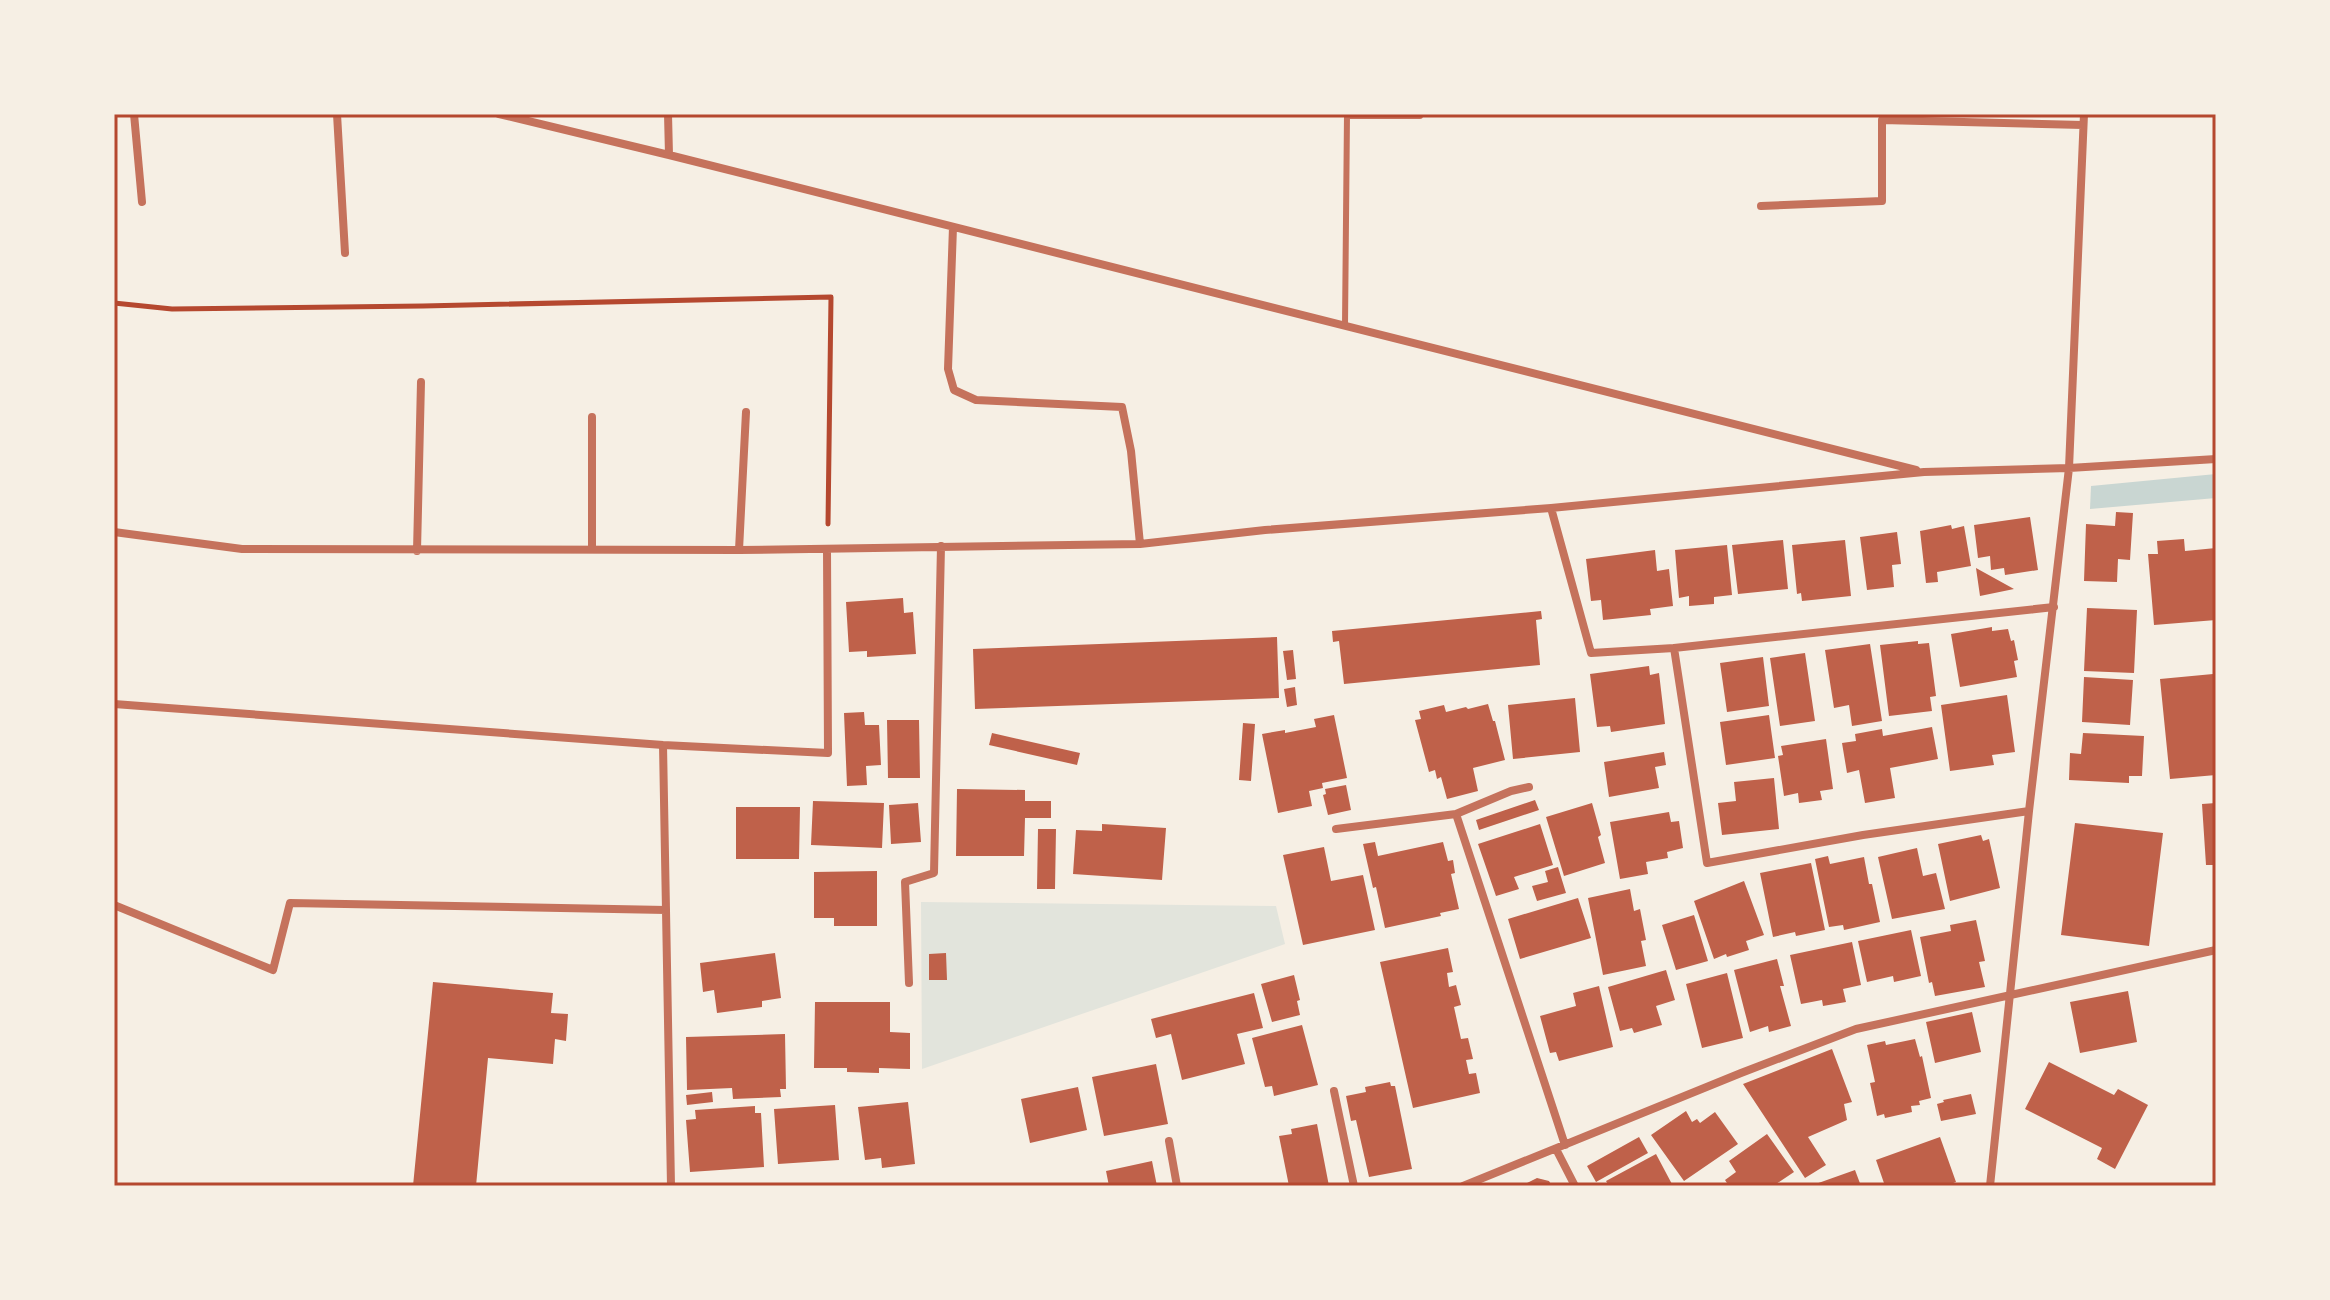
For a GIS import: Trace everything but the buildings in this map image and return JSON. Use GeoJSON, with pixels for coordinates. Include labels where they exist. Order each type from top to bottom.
{"type":"FeatureCollection","features":[{"type":"Feature","properties":{"kind":"street"},"geometry":{"type":"LineString","coordinates":[[134,114],[142,202]]}},
{"type":"Feature","properties":{"kind":"street"},"geometry":{"type":"LineString","coordinates":[[337,114],[345,253]]}},
{"type":"Feature","properties":{"kind":"street"},"geometry":{"type":"LineString","coordinates":[[499,114],[1924,472]]}},
{"type":"Feature","properties":{"kind":"street"},"geometry":{"type":"LineString","coordinates":[[668,114],[669,155]]}},
{"type":"Feature","properties":{"kind":"street"},"geometry":{"type":"LineString","coordinates":[[1990,1186],[2069,468],[2084,114]]}},
{"type":"Feature","properties":{"kind":"street"},"geometry":{"type":"LineString","coordinates":[[1761,206],[1882,201],[1882,120],[2083,125]]}},
{"type":"Feature","properties":{"kind":"street"},"geometry":{"type":"LineString","coordinates":[[953,227],[948,369],[954,390],[976,400],[1122,407],[1131,451],[1140,544]]}},
{"type":"Feature","properties":{"kind":"street"},"geometry":{"type":"LineString","coordinates":[[417,551],[421,382]]}},
{"type":"Feature","properties":{"kind":"street"},"geometry":{"type":"LineString","coordinates":[[739,550],[746,412]]}},
{"type":"Feature","properties":{"kind":"street"},"geometry":{"type":"LineString","coordinates":[[592,417],[592,548]]}},
{"type":"Feature","properties":{"kind":"street"},"geometry":{"type":"LineString","coordinates":[[114,532],[242,549],[739,550],[1140,544],[1265,530],[1551,508],[1924,472],[2069,468],[2216,459]]}},
{"type":"Feature","properties":{"kind":"street"},"geometry":{"type":"LineString","coordinates":[[1551,508],[1591,653],[1674,648],[2054,607]]}},
{"type":"Feature","properties":{"kind":"street"},"geometry":{"type":"LineString","coordinates":[[909,983],[905,882],[934,873],[941,546]]}},
{"type":"Feature","properties":{"kind":"street"},"geometry":{"type":"LineString","coordinates":[[114,704],[663,745],[828,753],[827,549]]}},
{"type":"Feature","properties":{"kind":"street"},"geometry":{"type":"LineString","coordinates":[[1674,648],[1707,863],[1863,835],[2029,811]]}},
{"type":"Feature","properties":{"kind":"street"},"geometry":{"type":"LineString","coordinates":[[663,745],[671,1186]]}},
{"type":"Feature","properties":{"kind":"street"},"geometry":{"type":"LineString","coordinates":[[1336,829],[1456,814],[1511,791],[1529,787]]}},
{"type":"Feature","properties":{"kind":"street"},"geometry":{"type":"LineString","coordinates":[[1456,814],[1575,1186]]}},
{"type":"Feature","properties":{"kind":"street"},"geometry":{"type":"LineString","coordinates":[[114,905],[273,970],[290,903],[666,910]]}},
{"type":"Feature","properties":{"kind":"street"},"geometry":{"type":"LineString","coordinates":[[1463,1186],[1856,1029],[2216,950]]}},
{"type":"Feature","properties":{"kind":"street"},"geometry":{"type":"LineString","coordinates":[[1334,1091],[1354,1186]]}},
{"type":"Feature","properties":{"kind":"street"},"geometry":{"type":"LineString","coordinates":[[1169,1141],[1177,1186]]}},
{"type":"Feature","properties":{"kind":"lane"},"geometry":{"type":"LineString","coordinates":[[1345,327],[1347,115],[1420,116]]}},
{"type":"Feature","properties":{"kind":"path"},"geometry":{"type":"LineString","coordinates":[[114,303],[187,309],[831,297],[827,549]]}},
{"type":"Feature","properties":{"kind":"shaded area"},"geometry":{"type":"Polygon","coordinates":[[[2216,474],[2216,498],[2090,509],[2091,486],[2216,474]]]}},
{"type":"Feature","properties":{"kind":"shaded area"},"geometry":{"type":"Polygon","coordinates":[[[921,902],[1276,906],[1285,944],[922,1069],[921,902]],[[929,954],[929,979],[946,979],[946,954],[929,954]]]}}]}
